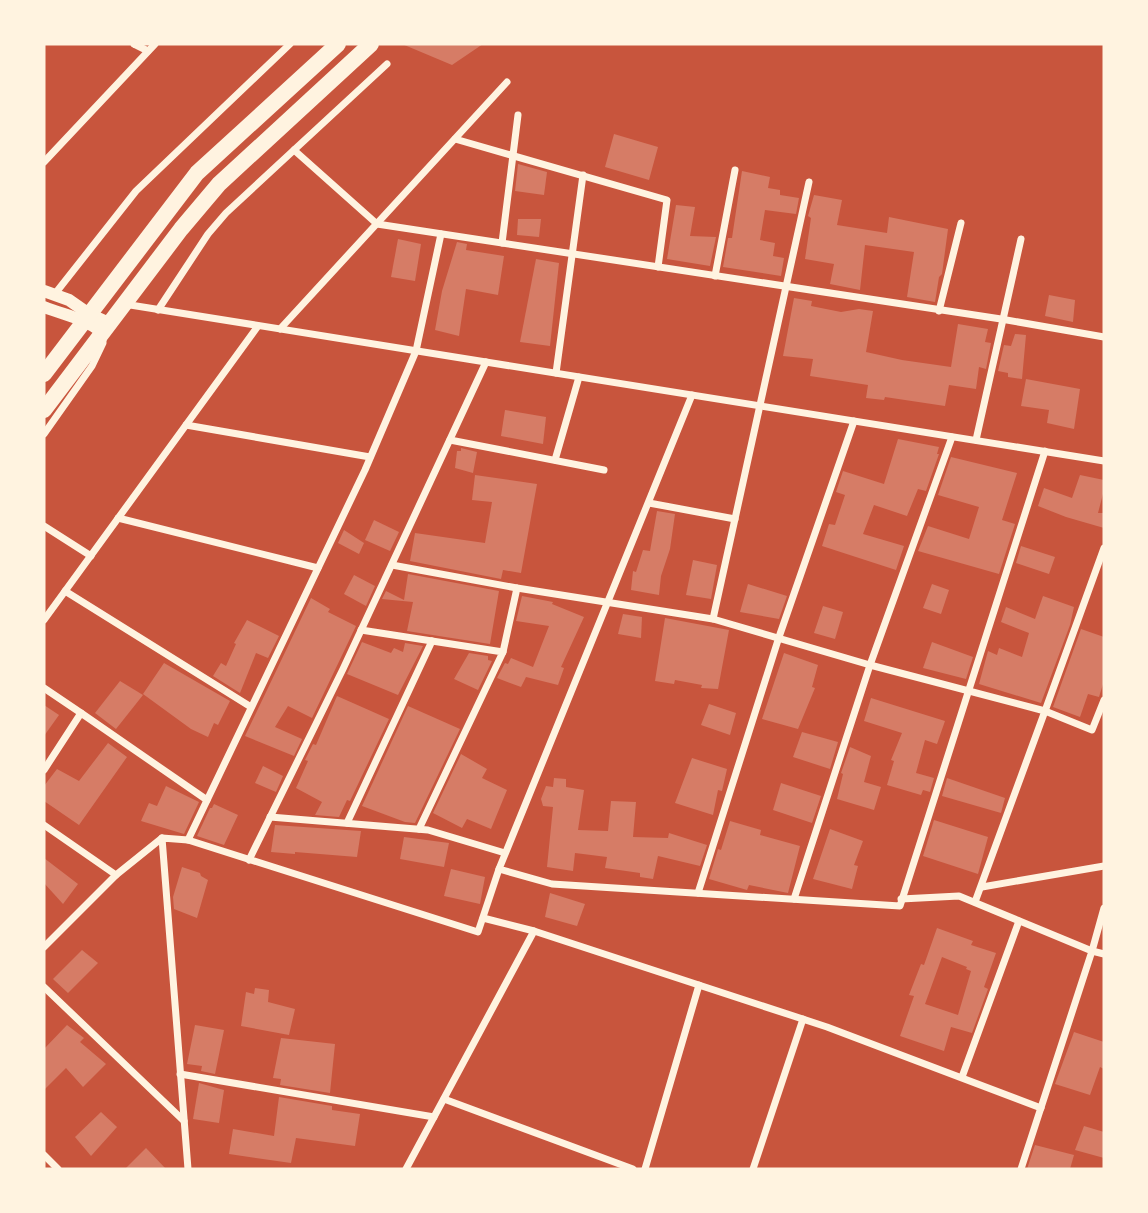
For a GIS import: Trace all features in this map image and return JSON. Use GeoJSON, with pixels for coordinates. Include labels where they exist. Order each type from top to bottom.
{"type":"FeatureCollection","features":[{"type":"Feature","properties":{"kind":"highway"},"geometry":{"type":"LineString","coordinates":[[44,374],[197,173],[338,44]]}},
{"type":"Feature","properties":{"kind":"highway"},"geometry":{"type":"LineString","coordinates":[[44,410],[181,229],[219,184],[371,44]]}},
{"type":"Feature","properties":{"kind":"street"},"geometry":{"type":"LineString","coordinates":[[134,44],[148,51]]}},
{"type":"Feature","properties":{"kind":"street"},"geometry":{"type":"LineString","coordinates":[[44,162],[155,44]]}},
{"type":"Feature","properties":{"kind":"street"},"geometry":{"type":"LineString","coordinates":[[44,434],[92,366],[103,343],[105,328],[87,317],[69,300],[49,293],[136,191],[290,44]]}},
{"type":"Feature","properties":{"kind":"street"},"geometry":{"type":"LineString","coordinates":[[158,310],[208,234],[226,213],[387,64]]}},
{"type":"Feature","properties":{"kind":"street"},"geometry":{"type":"LineString","coordinates":[[280,329],[507,82]]}},
{"type":"Feature","properties":{"kind":"street"},"geometry":{"type":"LineString","coordinates":[[502,243],[518,115]]}},
{"type":"Feature","properties":{"kind":"street"},"geometry":{"type":"LineString","coordinates":[[455,139],[667,200],[658,267]]}},
{"type":"Feature","properties":{"kind":"street"},"geometry":{"type":"LineString","coordinates":[[294,150],[377,224],[1104,337]]}},
{"type":"Feature","properties":{"kind":"street"},"geometry":{"type":"LineString","coordinates":[[715,276],[735,170]]}},
{"type":"Feature","properties":{"kind":"street"},"geometry":{"type":"LineString","coordinates":[[556,373],[583,175]]}},
{"type":"Feature","properties":{"kind":"street"},"geometry":{"type":"LineString","coordinates":[[713,619],[809,183]]}},
{"type":"Feature","properties":{"kind":"street"},"geometry":{"type":"LineString","coordinates":[[939,311],[961,223]]}},
{"type":"Feature","properties":{"kind":"street"},"geometry":{"type":"LineString","coordinates":[[188,840],[370,457],[416,351],[441,234]]}},
{"type":"Feature","properties":{"kind":"street"},"geometry":{"type":"LineString","coordinates":[[976,440],[1021,239]]}},
{"type":"Feature","properties":{"kind":"street"},"geometry":{"type":"LineString","coordinates":[[124,304],[1104,461]]}},
{"type":"Feature","properties":{"kind":"street"},"geometry":{"type":"LineString","coordinates":[[44,307],[67,316],[87,317]]}},
{"type":"Feature","properties":{"kind":"street"},"geometry":{"type":"LineString","coordinates":[[44,620],[258,326]]}},
{"type":"Feature","properties":{"kind":"street"},"geometry":{"type":"LineString","coordinates":[[249,860],[392,565],[486,362]]}},
{"type":"Feature","properties":{"kind":"street"},"geometry":{"type":"LineString","coordinates":[[555,460],[579,377]]}},
{"type":"Feature","properties":{"kind":"street"},"geometry":{"type":"LineString","coordinates":[[44,947],[116,875],[162,838],[188,840],[478,932],[505,853],[692,395]]}},
{"type":"Feature","properties":{"kind":"street"},"geometry":{"type":"LineString","coordinates":[[698,893],[779,637],[853,421]]}},
{"type":"Feature","properties":{"kind":"street"},"geometry":{"type":"LineString","coordinates":[[186,425],[370,457]]}},
{"type":"Feature","properties":{"kind":"street"},"geometry":{"type":"LineString","coordinates":[[794,899],[870,665],[951,436]]}},
{"type":"Feature","properties":{"kind":"street"},"geometry":{"type":"LineString","coordinates":[[450,440],[604,470]]}},
{"type":"Feature","properties":{"kind":"street"},"geometry":{"type":"LineString","coordinates":[[499,869],[552,884],[900,906],[1045,452]]}},
{"type":"Feature","properties":{"kind":"street"},"geometry":{"type":"LineString","coordinates":[[649,503],[735,519]]}},
{"type":"Feature","properties":{"kind":"street"},"geometry":{"type":"LineString","coordinates":[[118,519],[318,568]]}},
{"type":"Feature","properties":{"kind":"street"},"geometry":{"type":"LineString","coordinates":[[44,526],[91,555]]}},
{"type":"Feature","properties":{"kind":"street"},"geometry":{"type":"LineString","coordinates":[[975,902],[1104,548]]}},
{"type":"Feature","properties":{"kind":"street"},"geometry":{"type":"LineString","coordinates":[[392,565],[517,589],[713,619],[870,665],[1045,711],[1092,730],[1104,701]]}},
{"type":"Feature","properties":{"kind":"street"},"geometry":{"type":"LineString","coordinates":[[419,829],[503,652],[517,589]]}},
{"type":"Feature","properties":{"kind":"street"},"geometry":{"type":"LineString","coordinates":[[65,591],[251,707]]}},
{"type":"Feature","properties":{"kind":"street"},"geometry":{"type":"LineString","coordinates":[[361,630],[503,652]]}},
{"type":"Feature","properties":{"kind":"street"},"geometry":{"type":"LineString","coordinates":[[347,823],[432,641]]}},
{"type":"Feature","properties":{"kind":"street"},"geometry":{"type":"LineString","coordinates":[[44,688],[207,800]]}},
{"type":"Feature","properties":{"kind":"street"},"geometry":{"type":"LineString","coordinates":[[44,770],[81,713]]}},
{"type":"Feature","properties":{"kind":"street"},"geometry":{"type":"LineString","coordinates":[[270,817],[419,829],[505,853]]}},
{"type":"Feature","properties":{"kind":"street"},"geometry":{"type":"LineString","coordinates":[[44,825],[116,875]]}},
{"type":"Feature","properties":{"kind":"street"},"geometry":{"type":"LineString","coordinates":[[162,838],[188,1169]]}},
{"type":"Feature","properties":{"kind":"street"},"geometry":{"type":"LineString","coordinates":[[982,887],[1104,866]]}},
{"type":"Feature","properties":{"kind":"street"},"geometry":{"type":"LineString","coordinates":[[901,900],[959,896],[1104,954]]}},
{"type":"Feature","properties":{"kind":"street"},"geometry":{"type":"LineString","coordinates":[[1021,1169],[1104,908]]}},
{"type":"Feature","properties":{"kind":"street"},"geometry":{"type":"LineString","coordinates":[[483,918],[534,930],[803,1019],[1041,1108]]}},
{"type":"Feature","properties":{"kind":"street"},"geometry":{"type":"LineString","coordinates":[[961,1077],[1019,920]]}},
{"type":"Feature","properties":{"kind":"street"},"geometry":{"type":"LineString","coordinates":[[406,1169],[534,930]]}},
{"type":"Feature","properties":{"kind":"street"},"geometry":{"type":"LineString","coordinates":[[645,1169],[699,985]]}},
{"type":"Feature","properties":{"kind":"street"},"geometry":{"type":"LineString","coordinates":[[44,987],[184,1121]]}},
{"type":"Feature","properties":{"kind":"street"},"geometry":{"type":"LineString","coordinates":[[753,1169],[803,1019]]}},
{"type":"Feature","properties":{"kind":"street"},"geometry":{"type":"LineString","coordinates":[[180,1074],[434,1116]]}},
{"type":"Feature","properties":{"kind":"street"},"geometry":{"type":"LineString","coordinates":[[444,1099],[634,1169]]}},
{"type":"Feature","properties":{"kind":"street"},"geometry":{"type":"LineString","coordinates":[[44,1155],[58,1169]]}},
{"type":"Feature","properties":{"kind":"building"},"geometry":{"type":"Polygon","coordinates":[[[402,44],[483,44],[452,65],[402,44]]]}},
{"type":"Feature","properties":{"kind":"building"},"geometry":{"type":"Polygon","coordinates":[[[614,134],[658,147],[649,180],[605,167],[614,134]]]}},
{"type":"Feature","properties":{"kind":"building"},"geometry":{"type":"Polygon","coordinates":[[[518,164],[547,172],[544,195],[515,191],[518,164]]]}},
{"type":"Feature","properties":{"kind":"building"},"geometry":{"type":"Polygon","coordinates":[[[742,171],[770,177],[768,188],[780,190],[780,195],[799,198],[796,214],[765,210],[760,240],[775,243],[773,256],[784,258],[781,276],[723,267],[728,238],[732,238],[742,171]]]}},
{"type":"Feature","properties":{"kind":"building"},"geometry":{"type":"Polygon","coordinates":[[[814,195],[842,200],[837,225],[887,233],[889,217],[948,229],[935,302],[907,297],[914,252],[865,245],[860,290],[830,284],[834,264],[805,259],[811,218],[808,216],[814,195]]]}},
{"type":"Feature","properties":{"kind":"building"},"geometry":{"type":"Polygon","coordinates":[[[676,205],[695,207],[690,236],[716,237],[710,266],[667,259],[676,205]]]}},
{"type":"Feature","properties":{"kind":"building"},"geometry":{"type":"Polygon","coordinates":[[[518,219],[541,219],[539,237],[517,235],[518,219]]]}},
{"type":"Feature","properties":{"kind":"building"},"geometry":{"type":"Polygon","coordinates":[[[398,239],[421,244],[415,281],[391,277],[398,239]]]}},
{"type":"Feature","properties":{"kind":"building"},"geometry":{"type":"Polygon","coordinates":[[[457,242],[467,244],[466,250],[504,256],[498,295],[466,289],[459,336],[435,330],[442,291],[457,242]]]}},
{"type":"Feature","properties":{"kind":"building"},"geometry":{"type":"Polygon","coordinates":[[[536,259],[559,263],[550,346],[520,342],[536,259]]]}},
{"type":"Feature","properties":{"kind":"building"},"geometry":{"type":"Polygon","coordinates":[[[1049,295],[1075,300],[1073,322],[1045,316],[1049,295]]]}},
{"type":"Feature","properties":{"kind":"building"},"geometry":{"type":"Polygon","coordinates":[[[794,298],[812,301],[811,306],[841,312],[859,309],[873,311],[866,352],[902,360],[951,367],[958,324],[988,329],[985,342],[991,343],[986,369],[979,367],[976,389],[949,385],[945,406],[885,397],[884,400],[866,398],[868,385],[810,376],[813,359],[783,356],[794,298]]]}},
{"type":"Feature","properties":{"kind":"building"},"geometry":{"type":"Polygon","coordinates":[[[1015,334],[1026,335],[1022,379],[1008,377],[1008,373],[998,371],[1004,345],[1011,346],[1015,334]]]}},
{"type":"Feature","properties":{"kind":"building"},"geometry":{"type":"Polygon","coordinates":[[[1026,379],[1080,389],[1074,429],[1047,423],[1049,410],[1021,406],[1026,379]]]}},
{"type":"Feature","properties":{"kind":"building"},"geometry":{"type":"Polygon","coordinates":[[[505,410],[546,417],[543,444],[501,436],[505,410]]]}},
{"type":"Feature","properties":{"kind":"building"},"geometry":{"type":"Polygon","coordinates":[[[898,439],[939,447],[939,454],[926,491],[918,489],[907,516],[874,505],[863,534],[904,546],[896,570],[822,546],[829,524],[835,525],[845,495],[836,492],[843,471],[884,484],[898,439]]]}},
{"type":"Feature","properties":{"kind":"building"},"geometry":{"type":"Polygon","coordinates":[[[461,448],[477,452],[473,473],[455,468],[457,451],[461,451],[461,448]]]}},
{"type":"Feature","properties":{"kind":"building"},"geometry":{"type":"Polygon","coordinates":[[[951,457],[1017,473],[1002,520],[1015,524],[999,574],[918,551],[928,526],[969,539],[979,507],[938,495],[951,457]]]}},
{"type":"Feature","properties":{"kind":"building"},"geometry":{"type":"Polygon","coordinates":[[[475,475],[537,484],[521,573],[503,570],[501,579],[410,561],[415,533],[485,543],[492,502],[472,500],[475,475]]]}},
{"type":"Feature","properties":{"kind":"building"},"geometry":{"type":"Polygon","coordinates":[[[1080,475],[1104,480],[1098,513],[1104,513],[1104,528],[1038,506],[1044,488],[1072,498],[1080,475]]]}},
{"type":"Feature","properties":{"kind":"building"},"geometry":{"type":"Polygon","coordinates":[[[657,511],[675,514],[659,595],[631,590],[633,571],[636,572],[643,550],[650,551],[657,511]]]}},
{"type":"Feature","properties":{"kind":"building"},"geometry":{"type":"Polygon","coordinates":[[[374,520],[399,532],[390,551],[365,540],[374,520]]]}},
{"type":"Feature","properties":{"kind":"building"},"geometry":{"type":"Polygon","coordinates":[[[344,530],[364,543],[359,554],[338,543],[344,530]]]}},
{"type":"Feature","properties":{"kind":"building"},"geometry":{"type":"Polygon","coordinates":[[[1021,546],[1055,557],[1049,574],[1016,563],[1021,546]]]}},
{"type":"Feature","properties":{"kind":"building"},"geometry":{"type":"Polygon","coordinates":[[[693,560],[717,565],[711,599],[686,595],[693,560]]]}},
{"type":"Feature","properties":{"kind":"building"},"geometry":{"type":"Polygon","coordinates":[[[408,574],[499,591],[490,644],[407,631],[413,602],[382,599],[386,591],[404,600],[408,574]]]}},
{"type":"Feature","properties":{"kind":"building"},"geometry":{"type":"Polygon","coordinates":[[[354,575],[375,586],[366,606],[344,594],[354,575]]]}},
{"type":"Feature","properties":{"kind":"building"},"geometry":{"type":"Polygon","coordinates":[[[748,584],[787,596],[779,619],[740,612],[748,584]]]}},
{"type":"Feature","properties":{"kind":"building"},"geometry":{"type":"Polygon","coordinates":[[[932,584],[949,590],[941,614],[923,608],[932,584]]]}},
{"type":"Feature","properties":{"kind":"building"},"geometry":{"type":"Polygon","coordinates":[[[522,596],[553,602],[552,604],[584,617],[561,667],[564,668],[558,685],[526,677],[521,687],[497,678],[511,658],[533,667],[549,626],[516,621],[522,596]]]}},
{"type":"Feature","properties":{"kind":"building"},"geometry":{"type":"Polygon","coordinates":[[[1043,596],[1074,607],[1041,703],[979,684],[988,651],[997,655],[999,648],[1022,657],[1029,633],[1001,622],[1006,607],[1035,619],[1043,596]]]}},
{"type":"Feature","properties":{"kind":"building"},"geometry":{"type":"Polygon","coordinates":[[[311,598],[330,609],[328,612],[356,626],[312,718],[288,706],[275,727],[302,739],[294,756],[245,736],[311,598]]]}},
{"type":"Feature","properties":{"kind":"building"},"geometry":{"type":"Polygon","coordinates":[[[823,606],[843,612],[835,639],[814,633],[823,606]]]}},
{"type":"Feature","properties":{"kind":"building"},"geometry":{"type":"Polygon","coordinates":[[[623,614],[642,617],[641,638],[618,634],[623,614]]]}},
{"type":"Feature","properties":{"kind":"building"},"geometry":{"type":"Polygon","coordinates":[[[665,618],[729,630],[718,689],[701,688],[702,685],[675,680],[674,684],[655,681],[665,618]]]}},
{"type":"Feature","properties":{"kind":"building"},"geometry":{"type":"Polygon","coordinates":[[[247,620],[279,636],[268,658],[256,653],[240,693],[213,676],[221,663],[226,666],[236,644],[234,643],[247,620]]]}},
{"type":"Feature","properties":{"kind":"building"},"geometry":{"type":"Polygon","coordinates":[[[1081,629],[1104,637],[1104,681],[1099,697],[1088,694],[1080,717],[1053,707],[1081,629]]]}},
{"type":"Feature","properties":{"kind":"building"},"geometry":{"type":"Polygon","coordinates":[[[362,642],[391,653],[394,648],[403,652],[405,643],[423,646],[398,695],[347,674],[362,642]]]}},
{"type":"Feature","properties":{"kind":"building"},"geometry":{"type":"Polygon","coordinates":[[[932,642],[973,657],[966,679],[923,668],[932,642]]]}},
{"type":"Feature","properties":{"kind":"building"},"geometry":{"type":"Polygon","coordinates":[[[469,653],[488,656],[488,660],[492,661],[478,690],[454,679],[469,653]]]}},
{"type":"Feature","properties":{"kind":"building"},"geometry":{"type":"Polygon","coordinates":[[[784,653],[818,665],[812,687],[815,688],[798,729],[762,719],[784,653]]]}},
{"type":"Feature","properties":{"kind":"building"},"geometry":{"type":"Polygon","coordinates":[[[164,663],[230,701],[218,725],[214,723],[208,737],[191,729],[143,694],[164,663]]]}},
{"type":"Feature","properties":{"kind":"building"},"geometry":{"type":"Polygon","coordinates":[[[120,681],[143,695],[116,729],[95,713],[120,681]]]}},
{"type":"Feature","properties":{"kind":"building"},"geometry":{"type":"Polygon","coordinates":[[[337,696],[389,719],[350,801],[347,800],[339,817],[315,815],[322,802],[296,788],[308,761],[305,760],[313,744],[316,745],[337,696]]]}},
{"type":"Feature","properties":{"kind":"building"},"geometry":{"type":"Polygon","coordinates":[[[871,698],[945,721],[937,744],[925,740],[916,773],[934,778],[930,792],[923,790],[921,795],[887,785],[894,761],[891,760],[902,733],[864,721],[871,698]]]}},
{"type":"Feature","properties":{"kind":"building"},"geometry":{"type":"Polygon","coordinates":[[[709,704],[736,713],[730,735],[701,725],[709,704]]]}},
{"type":"Feature","properties":{"kind":"building"},"geometry":{"type":"Polygon","coordinates":[[[44,705],[59,715],[44,736],[44,705]]]}},
{"type":"Feature","properties":{"kind":"building"},"geometry":{"type":"Polygon","coordinates":[[[408,706],[460,729],[415,823],[405,822],[362,806],[408,706]]]}},
{"type":"Feature","properties":{"kind":"building"},"geometry":{"type":"Polygon","coordinates":[[[802,732],[838,742],[830,769],[793,757],[802,732]]]}},
{"type":"Feature","properties":{"kind":"building"},"geometry":{"type":"Polygon","coordinates":[[[108,743],[127,757],[79,825],[44,801],[44,786],[57,769],[79,781],[108,743]]]}},
{"type":"Feature","properties":{"kind":"building"},"geometry":{"type":"Polygon","coordinates":[[[850,747],[871,756],[864,782],[881,787],[874,810],[837,799],[843,774],[841,773],[850,747]]]}},
{"type":"Feature","properties":{"kind":"building"},"geometry":{"type":"Polygon","coordinates":[[[461,754],[487,769],[482,778],[507,790],[491,829],[467,819],[462,828],[433,813],[461,754]]]}},
{"type":"Feature","properties":{"kind":"building"},"geometry":{"type":"Polygon","coordinates":[[[692,758],[727,769],[722,791],[718,790],[713,815],[675,803],[692,758]]]}},
{"type":"Feature","properties":{"kind":"building"},"geometry":{"type":"Polygon","coordinates":[[[263,766],[283,776],[276,792],[255,783],[263,766]]]}},
{"type":"Feature","properties":{"kind":"building"},"geometry":{"type":"Polygon","coordinates":[[[554,778],[566,779],[566,787],[584,790],[578,830],[608,831],[611,801],[636,802],[633,837],[668,838],[669,833],[707,845],[700,866],[658,856],[653,879],[640,877],[640,873],[605,868],[607,857],[575,853],[573,871],[547,867],[553,807],[543,806],[541,799],[546,786],[553,787],[554,778]]]}},
{"type":"Feature","properties":{"kind":"building"},"geometry":{"type":"Polygon","coordinates":[[[947,778],[1005,798],[1001,813],[942,796],[947,778]]]}},
{"type":"Feature","properties":{"kind":"building"},"geometry":{"type":"Polygon","coordinates":[[[781,783],[821,796],[812,823],[773,810],[781,783]]]}},
{"type":"Feature","properties":{"kind":"building"},"geometry":{"type":"Polygon","coordinates":[[[166,786],[199,802],[184,834],[141,821],[149,803],[157,806],[166,786]]]}},
{"type":"Feature","properties":{"kind":"building"},"geometry":{"type":"Polygon","coordinates":[[[214,804],[238,815],[224,845],[197,836],[214,804]]]}},
{"type":"Feature","properties":{"kind":"building"},"geometry":{"type":"Polygon","coordinates":[[[934,820],[988,837],[978,874],[923,856],[934,820]]]}},
{"type":"Feature","properties":{"kind":"building"},"geometry":{"type":"Polygon","coordinates":[[[730,821],[761,830],[760,835],[800,846],[788,893],[749,885],[747,890],[709,879],[730,821]]]}},
{"type":"Feature","properties":{"kind":"building"},"geometry":{"type":"Polygon","coordinates":[[[275,825],[361,831],[357,857],[271,852],[275,825]]]}},
{"type":"Feature","properties":{"kind":"building"},"geometry":{"type":"Polygon","coordinates":[[[830,829],[863,841],[854,865],[858,866],[852,889],[813,879],[830,829]]]}},
{"type":"Feature","properties":{"kind":"building"},"geometry":{"type":"Polygon","coordinates":[[[404,837],[449,843],[444,867],[400,859],[404,837]]]}},
{"type":"Feature","properties":{"kind":"building"},"geometry":{"type":"Polygon","coordinates":[[[44,858],[78,884],[63,904],[44,883],[44,858]]]}},
{"type":"Feature","properties":{"kind":"building"},"geometry":{"type":"Polygon","coordinates":[[[182,867],[200,873],[208,880],[197,918],[174,909],[173,897],[182,867]]]}},
{"type":"Feature","properties":{"kind":"building"},"geometry":{"type":"Polygon","coordinates":[[[451,869],[485,877],[480,904],[444,896],[451,869]]]}},
{"type":"Feature","properties":{"kind":"building"},"geometry":{"type":"Polygon","coordinates":[[[550,893],[585,904],[577,926],[545,917],[550,893]]]}},
{"type":"Feature","properties":{"kind":"building"},"geometry":{"type":"Polygon","coordinates":[[[937,928],[973,941],[971,945],[996,953],[984,987],[988,989],[972,1033],[951,1027],[944,1051],[900,1036],[914,996],[909,995],[921,964],[924,965],[937,928]],[[942,957],[925,1004],[958,1015],[971,971],[966,969],[967,967],[942,957]]]}},
{"type":"Feature","properties":{"kind":"building"},"geometry":{"type":"Polygon","coordinates":[[[82,950],[98,963],[68,993],[53,979],[82,950]]]}},
{"type":"Feature","properties":{"kind":"building"},"geometry":{"type":"Polygon","coordinates":[[[255,988],[269,990],[268,1002],[295,1009],[289,1035],[241,1026],[246,992],[254,994],[255,988]]]}},
{"type":"Feature","properties":{"kind":"building"},"geometry":{"type":"Polygon","coordinates":[[[67,1025],[84,1038],[80,1042],[106,1064],[83,1087],[66,1068],[44,1090],[44,1049],[67,1025]]]}},
{"type":"Feature","properties":{"kind":"building"},"geometry":{"type":"Polygon","coordinates":[[[195,1025],[224,1030],[215,1074],[201,1071],[202,1066],[187,1064],[195,1025]]]}},
{"type":"Feature","properties":{"kind":"building"},"geometry":{"type":"Polygon","coordinates":[[[1074,1032],[1104,1042],[1104,1069],[1100,1067],[1090,1095],[1055,1084],[1074,1032]]]}},
{"type":"Feature","properties":{"kind":"building"},"geometry":{"type":"Polygon","coordinates":[[[281,1038],[335,1044],[330,1093],[280,1085],[281,1079],[273,1078],[281,1038]]]}},
{"type":"Feature","properties":{"kind":"building"},"geometry":{"type":"Polygon","coordinates":[[[199,1083],[224,1090],[219,1123],[193,1119],[199,1083]]]}},
{"type":"Feature","properties":{"kind":"building"},"geometry":{"type":"Polygon","coordinates":[[[279,1097],[360,1114],[355,1146],[296,1138],[291,1163],[229,1154],[233,1129],[274,1136],[279,1097]]]}},
{"type":"Feature","properties":{"kind":"building"},"geometry":{"type":"Polygon","coordinates":[[[101,1112],[117,1127],[91,1156],[75,1137],[101,1112]]]}},
{"type":"Feature","properties":{"kind":"building"},"geometry":{"type":"Polygon","coordinates":[[[1084,1126],[1104,1132],[1104,1158],[1075,1150],[1084,1126]]]}},
{"type":"Feature","properties":{"kind":"building"},"geometry":{"type":"Polygon","coordinates":[[[1035,1145],[1074,1155],[1070,1169],[1027,1169],[1035,1145]]]}},
{"type":"Feature","properties":{"kind":"building"},"geometry":{"type":"Polygon","coordinates":[[[146,1148],[166,1169],[125,1169],[146,1148]]]}}]}
